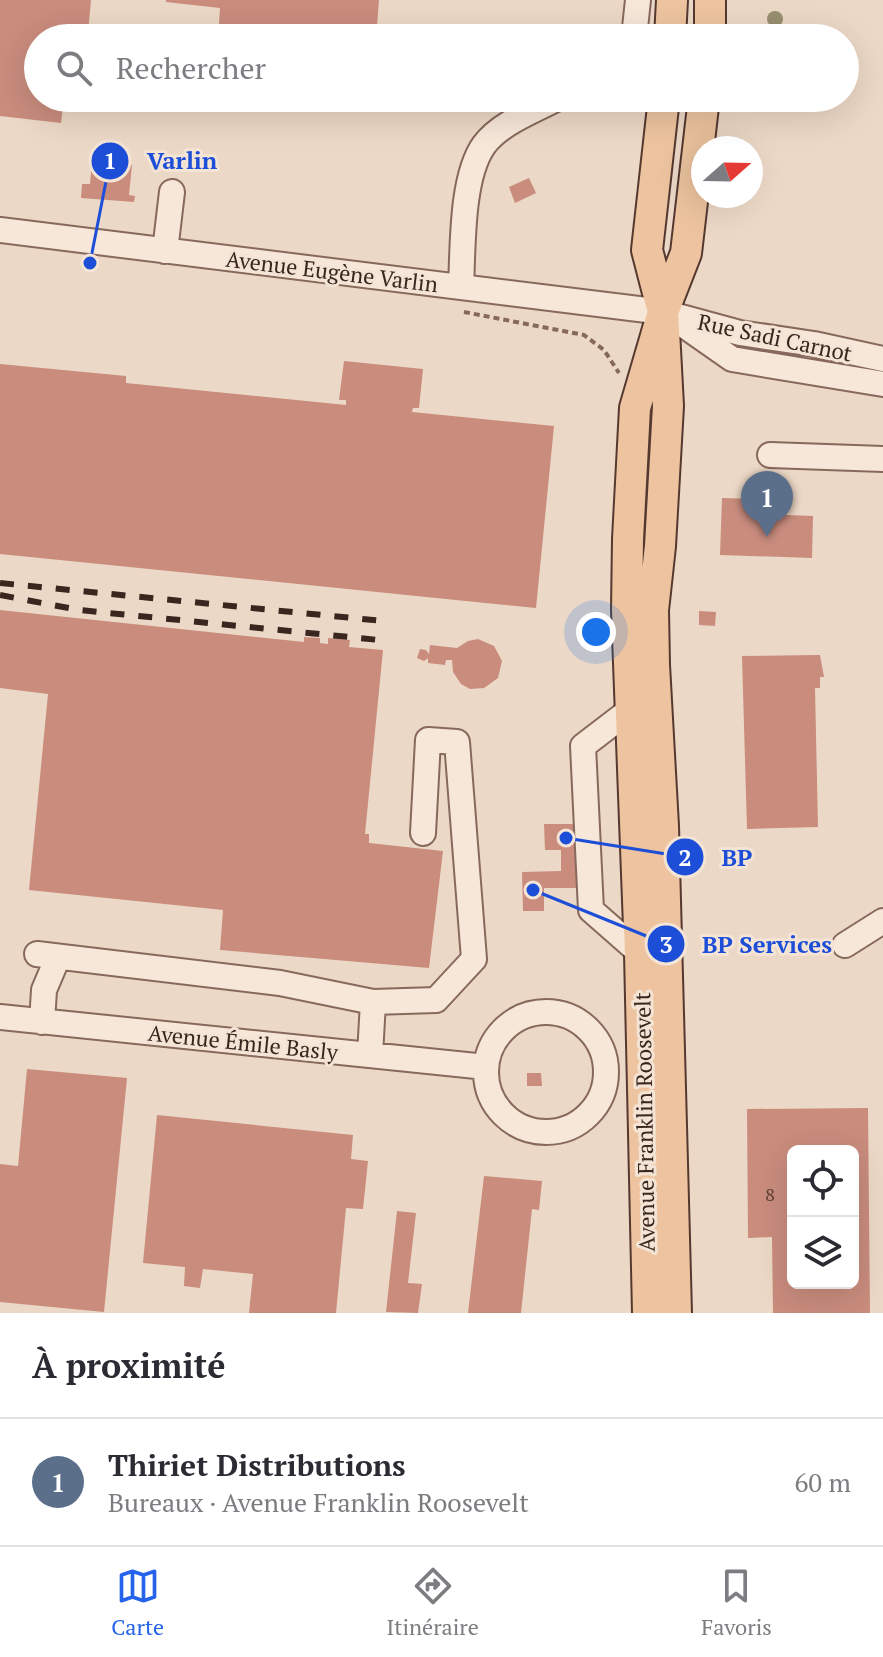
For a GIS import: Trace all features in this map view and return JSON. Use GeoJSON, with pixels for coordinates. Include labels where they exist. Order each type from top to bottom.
{"type":"FeatureCollection","features":[{"type":"Feature","properties":{"kind":"main road"},"geometry":{"type":"LineString","coordinates":[[671,24],[672,0]]}},
{"type":"Feature","properties":{"kind":"main road","name":"Avenue Franklin Roosevelt"},"geometry":{"type":"LineString","coordinates":[[662,112],[647,250],[663,312],[668,406],[653,610],[653,651],[663,826],[676,1313]]}},
{"type":"Feature","properties":{"kind":"main road","name":"Avenue Franklin Roosevelt"},"geometry":{"type":"LineString","coordinates":[[648,1313],[640,953],[627,610],[628,539],[635,408],[663,312],[686,253],[703,112]]}},
{"type":"Feature","properties":{"kind":"street"},"geometry":{"type":"LineString","coordinates":[[635,24],[638,0]]}},
{"type":"Feature","properties":{"kind":"street"},"geometry":{"type":"LineString","coordinates":[[461,287],[468,186],[484,146],[507,125],[532,112]]}},
{"type":"Feature","properties":{"kind":"street"},"geometry":{"type":"LineString","coordinates":[[165,251],[172,192]]}},
{"type":"Feature","properties":{"kind":"street","name":"Avenue Eugène Varlin"},"geometry":{"type":"LineString","coordinates":[[0,230],[663,312]]}},
{"type":"Feature","properties":{"kind":"street","name":"Rue Sadi Carnot"},"geometry":{"type":"LineString","coordinates":[[663,312],[740,333],[814,344],[883,359]]}},
{"type":"Feature","properties":{"kind":"street","name":"Rue Sadi Carnot"},"geometry":{"type":"LineString","coordinates":[[663,312],[732,359],[883,384]]}},
{"type":"Feature","properties":{"kind":"street"},"geometry":{"type":"LineString","coordinates":[[770,455],[883,459]]}},
{"type":"Feature","properties":{"kind":"street"},"geometry":{"type":"LineString","coordinates":[[630,710],[583,746],[591,910],[640,953]]}},
{"type":"Feature","properties":{"kind":"street"},"geometry":{"type":"LineString","coordinates":[[42,1022],[48,956],[280,983],[373,1002],[436,1000],[474,959],[457,742],[428,740],[423,833]]}},
{"type":"Feature","properties":{"kind":"street"},"geometry":{"type":"LineString","coordinates":[[845,945],[883,921]]}},
{"type":"Feature","properties":{"kind":"street"},"geometry":{"type":"LineString","coordinates":[[370,1055],[373,1002]]}},
{"type":"Feature","properties":{"kind":"street"},"geometry":{"type":"LineString","coordinates":[[539,1012],[559,1013],[578,1021],[593,1034],[603,1051],[607,1071],[604,1090],[596,1108],[582,1122],[564,1130],[544,1133],[525,1129],[508,1119],[495,1104],[488,1086],[486,1067],[492,1047],[503,1030],[519,1018],[539,1012]]}},
{"type":"Feature","properties":{"kind":"street","name":"Avenue Émile Basly"},"geometry":{"type":"LineString","coordinates":[[0,1017],[486,1067]]}},
{"type":"Feature","properties":{"kind":"building"},"geometry":{"type":"Polygon","coordinates":[[[0,0],[91,0],[89,24],[24,24],[24,112],[62,112],[61,123],[0,116],[0,0]]]}},
{"type":"Feature","properties":{"kind":"building"},"geometry":{"type":"Polygon","coordinates":[[[379,0],[377,24],[219,24],[220,8],[166,2],[379,0]]]}},
{"type":"Feature","properties":{"kind":"building"},"geometry":{"type":"Polygon","coordinates":[[[92,162],[132,165],[129,195],[135,196],[134,202],[81,198],[82,184],[90,184],[92,162]]]}},
{"type":"Feature","properties":{"kind":"building"},"geometry":{"type":"Polygon","coordinates":[[[529,178],[536,193],[515,203],[509,187],[529,178]]]}},
{"type":"Feature","properties":{"kind":"building"},"geometry":{"type":"Polygon","coordinates":[[[344,361],[423,369],[419,408],[413,408],[412,412],[554,426],[536,608],[0,554],[0,364],[126,376],[126,383],[346,405],[346,400],[339,400],[344,361]]]}},
{"type":"Feature","properties":{"kind":"building"},"geometry":{"type":"Polygon","coordinates":[[[722,498],[757,499],[756,518],[761,519],[762,514],[813,516],[812,558],[720,555],[722,498]]]}},
{"type":"Feature","properties":{"kind":"building"},"geometry":{"type":"Polygon","coordinates":[[[0,610],[304,642],[304,637],[320,638],[320,643],[328,644],[328,638],[350,640],[349,647],[383,650],[365,834],[369,834],[369,843],[443,851],[429,968],[220,950],[223,910],[29,890],[48,694],[0,688],[0,610]]]}},
{"type":"Feature","properties":{"kind":"building"},"geometry":{"type":"Polygon","coordinates":[[[699,611],[716,612],[715,626],[699,625],[699,611]]]}},
{"type":"Feature","properties":{"kind":"building"},"geometry":{"type":"Polygon","coordinates":[[[478,639],[494,646],[502,661],[498,678],[484,688],[470,689],[461,684],[453,672],[452,660],[446,660],[445,665],[428,663],[428,658],[424,661],[417,658],[420,649],[429,654],[430,645],[457,648],[478,639]]]}},
{"type":"Feature","properties":{"kind":"building"},"geometry":{"type":"Polygon","coordinates":[[[820,655],[824,677],[820,677],[820,688],[815,688],[818,827],[747,829],[742,656],[820,655]]]}},
{"type":"Feature","properties":{"kind":"building"},"geometry":{"type":"Polygon","coordinates":[[[544,824],[585,824],[585,849],[576,849],[577,888],[544,888],[544,911],[523,911],[522,872],[561,871],[561,850],[545,850],[544,824]]]}},
{"type":"Feature","properties":{"kind":"building"},"geometry":{"type":"Polygon","coordinates":[[[27,1069],[127,1078],[104,1312],[0,1302],[0,1164],[18,1166],[27,1069]]]}},
{"type":"Feature","properties":{"kind":"building"},"geometry":{"type":"Polygon","coordinates":[[[527,1073],[541,1073],[542,1086],[527,1086],[527,1073]]]}},
{"type":"Feature","properties":{"kind":"building"},"geometry":{"type":"Polygon","coordinates":[[[868,1108],[870,1313],[773,1313],[772,1237],[748,1238],[747,1109],[868,1108]]]}},
{"type":"Feature","properties":{"kind":"building"},"geometry":{"type":"Polygon","coordinates":[[[157,1115],[353,1135],[351,1159],[368,1161],[363,1209],[346,1208],[336,1313],[249,1313],[253,1274],[203,1269],[200,1288],[184,1286],[185,1267],[143,1263],[157,1115]]]}},
{"type":"Feature","properties":{"kind":"building"},"geometry":{"type":"Polygon","coordinates":[[[484,1176],[542,1181],[539,1210],[532,1209],[521,1313],[468,1313],[484,1176]]]}},
{"type":"Feature","properties":{"kind":"building"},"geometry":{"type":"Polygon","coordinates":[[[397,1211],[416,1213],[408,1283],[422,1284],[418,1313],[386,1312],[397,1211]]]}},
{"type":"Feature","properties":{"kind":"railway"},"geometry":{"type":"LineString","coordinates":[[0,583],[383,621]]}},
{"type":"Feature","properties":{"kind":"railway"},"geometry":{"type":"LineString","coordinates":[[0,595],[79,610],[379,640]]}},
{"type":"Feature","properties":{"kind":"place","name":"Varlin"},"geometry":{"type":"Point","coordinates":[90,263]}},
{"type":"Feature","properties":{"kind":"place","name":"Thiriet Distributions"},"geometry":{"type":"Point","coordinates":[767,537]}},
{"type":"Feature","properties":{"kind":"place","name":"BP"},"geometry":{"type":"Point","coordinates":[566,838]}},
{"type":"Feature","properties":{"kind":"place","name":"BP Services"},"geometry":{"type":"Point","coordinates":[533,890]}}]}
